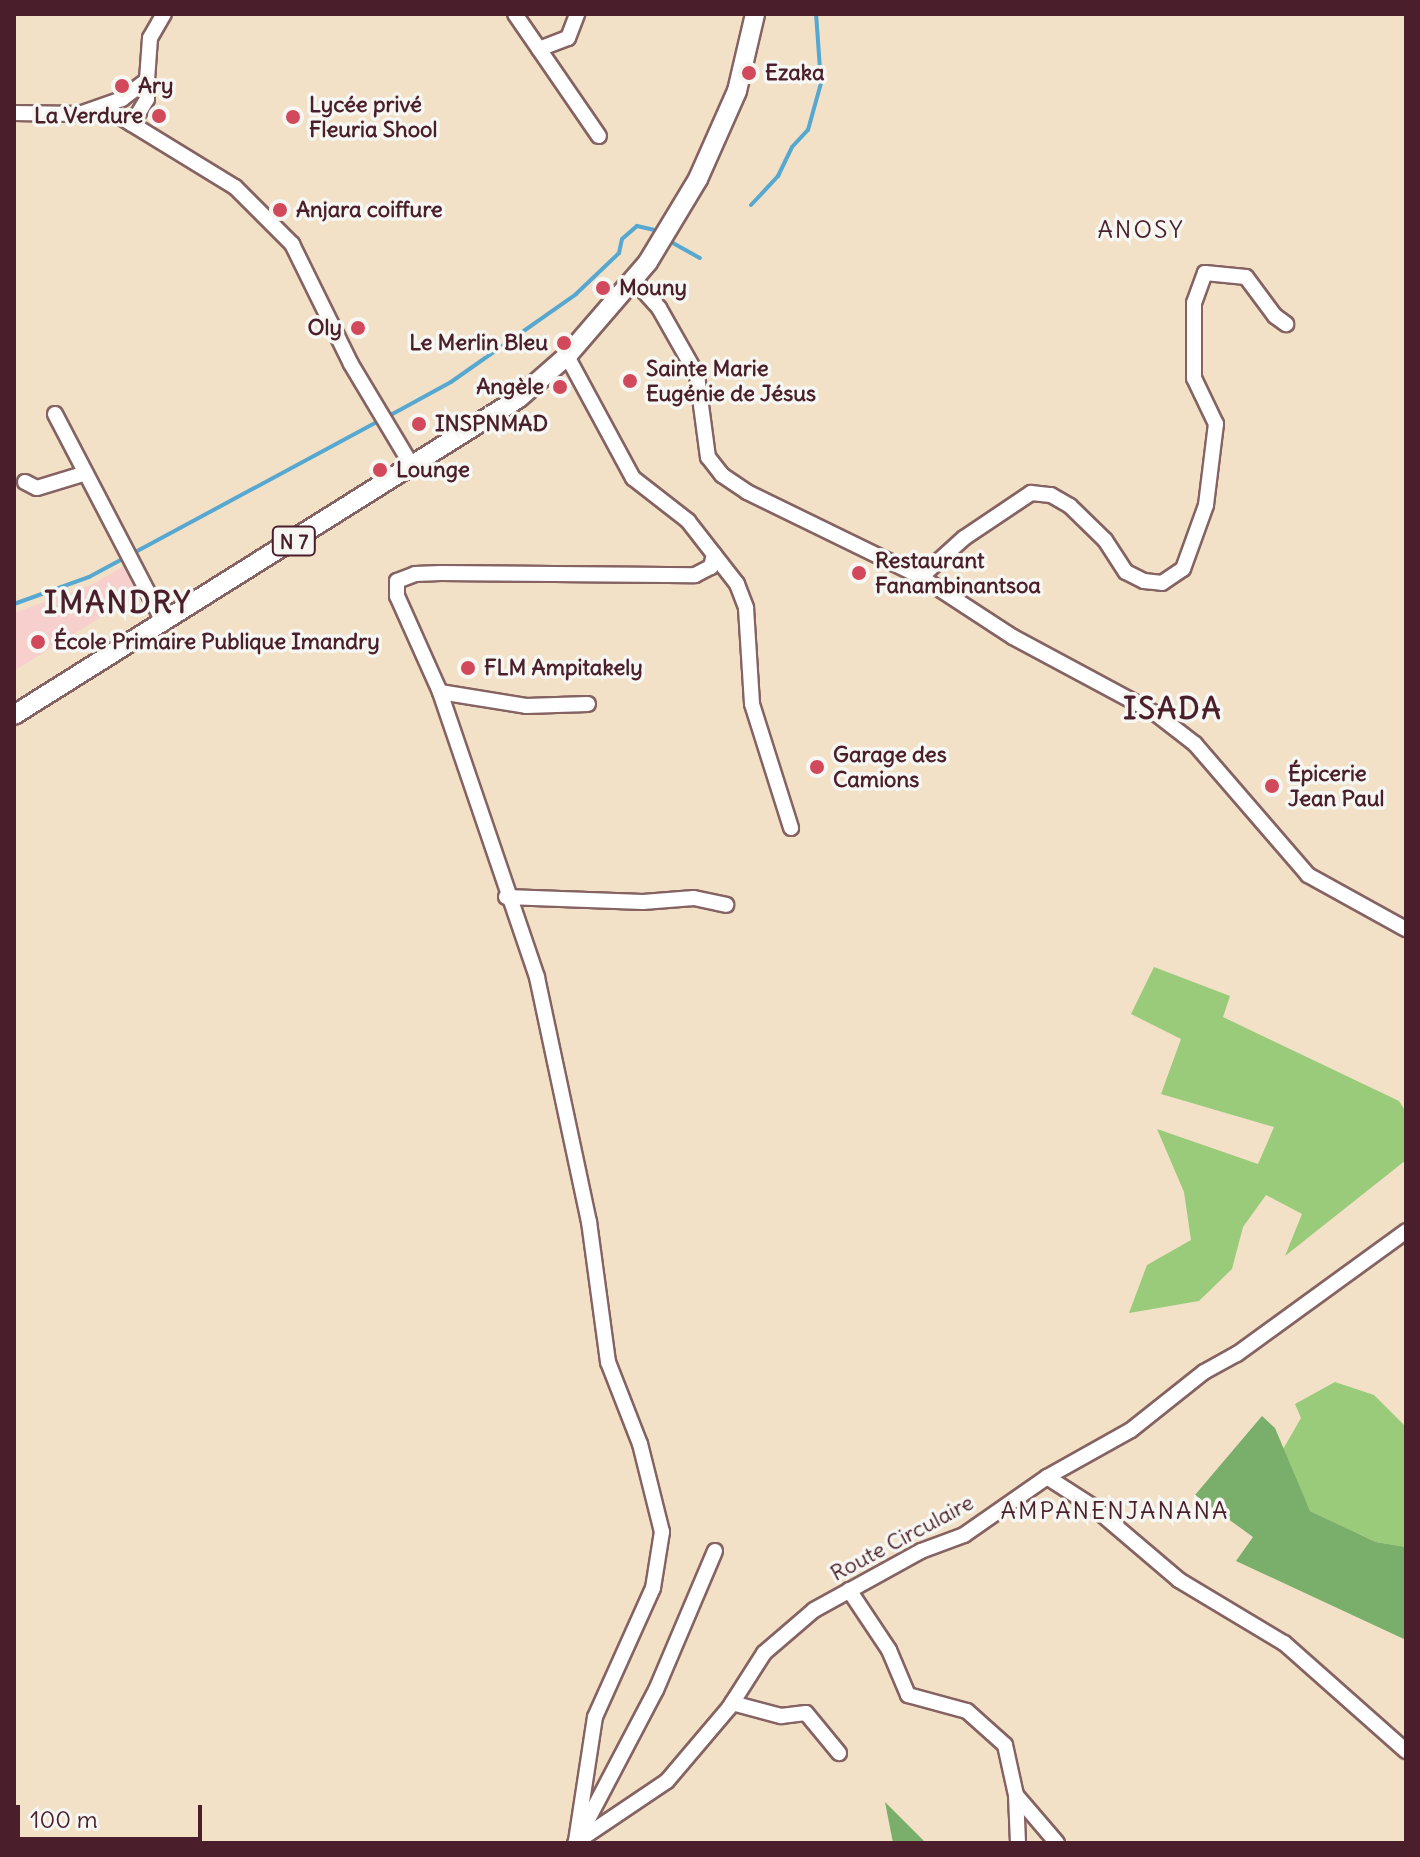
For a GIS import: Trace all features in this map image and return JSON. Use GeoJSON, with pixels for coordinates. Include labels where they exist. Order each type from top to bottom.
{"type":"FeatureCollection","features":[{"type":"Feature","properties":{"kind":"main road","name":"N 7"},"geometry":{"type":"LineString","coordinates":[[14,715],[519,398],[567,356],[633,279],[714,148],[737,91],[755,14]]}},
{"type":"Feature","properties":{"kind":"street"},"geometry":{"type":"LineString","coordinates":[[132,124],[147,99],[150,38],[164,14]]}},
{"type":"Feature","properties":{"kind":"street"},"geometry":{"type":"LineString","coordinates":[[515,14],[599,136]]}},
{"type":"Feature","properties":{"kind":"street"},"geometry":{"type":"LineString","coordinates":[[539,49],[568,38],[577,14]]}},
{"type":"Feature","properties":{"kind":"street"},"geometry":{"type":"LineString","coordinates":[[14,113],[79,114],[106,108],[147,80]]}},
{"type":"Feature","properties":{"kind":"street"},"geometry":{"type":"LineString","coordinates":[[106,108],[262,209],[303,263],[351,364],[412,466]]}},
{"type":"Feature","properties":{"kind":"street"},"geometry":{"type":"LineString","coordinates":[[921,577],[964,538],[1031,493],[1051,495],[1070,506],[1135,576],[1162,583],[1183,569],[1206,505],[1216,424],[1194,378],[1194,303],[1205,273],[1246,277],[1286,324]]}},
{"type":"Feature","properties":{"kind":"street"},"geometry":{"type":"LineString","coordinates":[[633,279],[659,308],[697,375],[708,457],[722,475],[747,492],[921,577],[1013,637],[1155,713],[1195,744],[1308,875],[1406,929]]}},
{"type":"Feature","properties":{"kind":"street"},"geometry":{"type":"LineString","coordinates":[[567,356],[633,478],[688,521],[714,554],[746,608],[752,704],[791,828]]}},
{"type":"Feature","properties":{"kind":"street"},"geometry":{"type":"LineString","coordinates":[[55,414],[83,474],[164,623]]}},
{"type":"Feature","properties":{"kind":"street"},"geometry":{"type":"LineString","coordinates":[[25,482],[37,488],[83,474]]}},
{"type":"Feature","properties":{"kind":"street"},"geometry":{"type":"LineString","coordinates":[[576,1842],[591,1770],[595,1717],[653,1588],[662,1532],[640,1444],[608,1362],[604,1307],[558,1068],[537,977],[506,897],[440,692],[397,596],[397,581],[428,573],[695,575],[711,567],[714,554]]}},
{"type":"Feature","properties":{"kind":"street"},"geometry":{"type":"LineString","coordinates":[[440,692],[526,706],[588,704]]}},
{"type":"Feature","properties":{"kind":"street"},"geometry":{"type":"LineString","coordinates":[[506,897],[643,902],[694,898],[726,905]]}},
{"type":"Feature","properties":{"kind":"street","name":"Route Circulaire"},"geometry":{"type":"LineString","coordinates":[[576,1842],[667,1781],[732,1703],[764,1653],[814,1610],[964,1535],[1047,1477],[1131,1430],[1204,1372],[1237,1354],[1406,1231]]}},
{"type":"Feature","properties":{"kind":"street"},"geometry":{"type":"LineString","coordinates":[[1047,1477],[1092,1506],[1179,1580],[1284,1643],[1406,1751]]}},
{"type":"Feature","properties":{"kind":"street"},"geometry":{"type":"LineString","coordinates":[[576,1842],[656,1690],[715,1551]]}},
{"type":"Feature","properties":{"kind":"street"},"geometry":{"type":"LineString","coordinates":[[849,1590],[889,1650],[908,1695],[967,1711],[1005,1745],[1016,1795],[1018,1843]]}},
{"type":"Feature","properties":{"kind":"street"},"geometry":{"type":"LineString","coordinates":[[732,1703],[781,1716],[806,1713],[839,1753]]}},
{"type":"Feature","properties":{"kind":"street"},"geometry":{"type":"LineString","coordinates":[[1016,1795],[1057,1843]]}},
{"type":"Feature","properties":{"kind":"shaded area","name":"École Primaire Publique Imandry"},"geometry":{"type":"Polygon","coordinates":[[[126,565],[140,593],[14,671],[14,613],[91,585],[126,565]]]}},
{"type":"Feature","properties":{"kind":"green space"},"geometry":{"type":"Polygon","coordinates":[[[1154,967],[1230,996],[1223,1017],[1399,1101],[1406,1112],[1406,1160],[1285,1256],[1302,1214],[1266,1195],[1243,1227],[1232,1269],[1199,1301],[1129,1313],[1147,1265],[1191,1240],[1184,1192],[1157,1129],[1258,1164],[1274,1127],[1161,1094],[1181,1039],[1131,1014],[1154,967]]]}},
{"type":"Feature","properties":{"kind":"green space"},"geometry":{"type":"Polygon","coordinates":[[[1335,1382],[1374,1395],[1406,1427],[1406,1547],[1376,1542],[1310,1511],[1282,1451],[1301,1418],[1295,1404],[1335,1382]]]}},
{"type":"Feature","properties":{"kind":"green space"},"geometry":{"type":"Polygon","coordinates":[[[1262,1416],[1275,1428],[1310,1511],[1376,1542],[1406,1547],[1406,1640],[1236,1561],[1253,1537],[1195,1495],[1262,1416]]]}},
{"type":"Feature","properties":{"kind":"green space"},"geometry":{"type":"Polygon","coordinates":[[[885,1802],[926,1843],[893,1843],[885,1802]]]}},
{"type":"Feature","properties":{"kind":"waterway"},"geometry":{"type":"LineString","coordinates":[[751,205],[778,176],[792,147],[808,130],[821,83],[816,14]]}},
{"type":"Feature","properties":{"kind":"waterway"},"geometry":{"type":"LineString","coordinates":[[387,417],[451,382],[576,294],[619,253],[622,239],[637,226],[655,230]]}},
{"type":"Feature","properties":{"kind":"waterway"},"geometry":{"type":"LineString","coordinates":[[671,242],[700,258]]}},
{"type":"Feature","properties":{"kind":"waterway"},"geometry":{"type":"LineString","coordinates":[[14,604],[89,577],[379,421]]}},
{"type":"Feature","properties":{"kind":"place","name":"Ezaka"},"geometry":{"type":"Point","coordinates":[749,73]}},
{"type":"Feature","properties":{"kind":"place","name":"Ary"},"geometry":{"type":"Point","coordinates":[122,86]}},
{"type":"Feature","properties":{"kind":"place","name":"La Verdure"},"geometry":{"type":"Point","coordinates":[159,116]}},
{"type":"Feature","properties":{"kind":"place","name":"Lycée privé Fleuria Shool"},"geometry":{"type":"Point","coordinates":[293,117]}},
{"type":"Feature","properties":{"kind":"place","name":"Anjara coiffure"},"geometry":{"type":"Point","coordinates":[280,210]}},
{"type":"Feature","properties":{"kind":"place","name":"Mouny"},"geometry":{"type":"Point","coordinates":[603,288]}},
{"type":"Feature","properties":{"kind":"place","name":"Oly"},"geometry":{"type":"Point","coordinates":[358,328]}},
{"type":"Feature","properties":{"kind":"place","name":"Le Merlin Bleu"},"geometry":{"type":"Point","coordinates":[564,343]}},
{"type":"Feature","properties":{"kind":"place","name":"Sainte Marie Eugénie de Jésus"},"geometry":{"type":"Point","coordinates":[630,381]}},
{"type":"Feature","properties":{"kind":"place","name":"Angèle"},"geometry":{"type":"Point","coordinates":[560,387]}},
{"type":"Feature","properties":{"kind":"place","name":"INSPNMAD"},"geometry":{"type":"Point","coordinates":[419,424]}},
{"type":"Feature","properties":{"kind":"place","name":"Lounge"},"geometry":{"type":"Point","coordinates":[380,470]}},
{"type":"Feature","properties":{"kind":"place","name":"Restaurant Fanambinantsoa"},"geometry":{"type":"Point","coordinates":[859,573]}},
{"type":"Feature","properties":{"kind":"place","name":"École Primaire Publique Imandry"},"geometry":{"type":"Point","coordinates":[38,642]}},
{"type":"Feature","properties":{"kind":"place","name":"FLM Ampitakely"},"geometry":{"type":"Point","coordinates":[468,668]}},
{"type":"Feature","properties":{"kind":"place","name":"Garage des Camions"},"geometry":{"type":"Point","coordinates":[817,767]}},
{"type":"Feature","properties":{"kind":"place","name":"Épicerie Jean Paul"},"geometry":{"type":"Point","coordinates":[1272,786]}},
{"type":"Feature","properties":{"kind":"district","name":"ANOSY"},"geometry":{"type":"Point","coordinates":[1141,230]}},
{"type":"Feature","properties":{"kind":"district","name":"IMANDRY"},"geometry":{"type":"Point","coordinates":[118,602]}},
{"type":"Feature","properties":{"kind":"district","name":"ISADA"},"geometry":{"type":"Point","coordinates":[1173,708]}},
{"type":"Feature","properties":{"kind":"district","name":"AMPANENJANANA"},"geometry":{"type":"Point","coordinates":[1115,1511]}}]}
